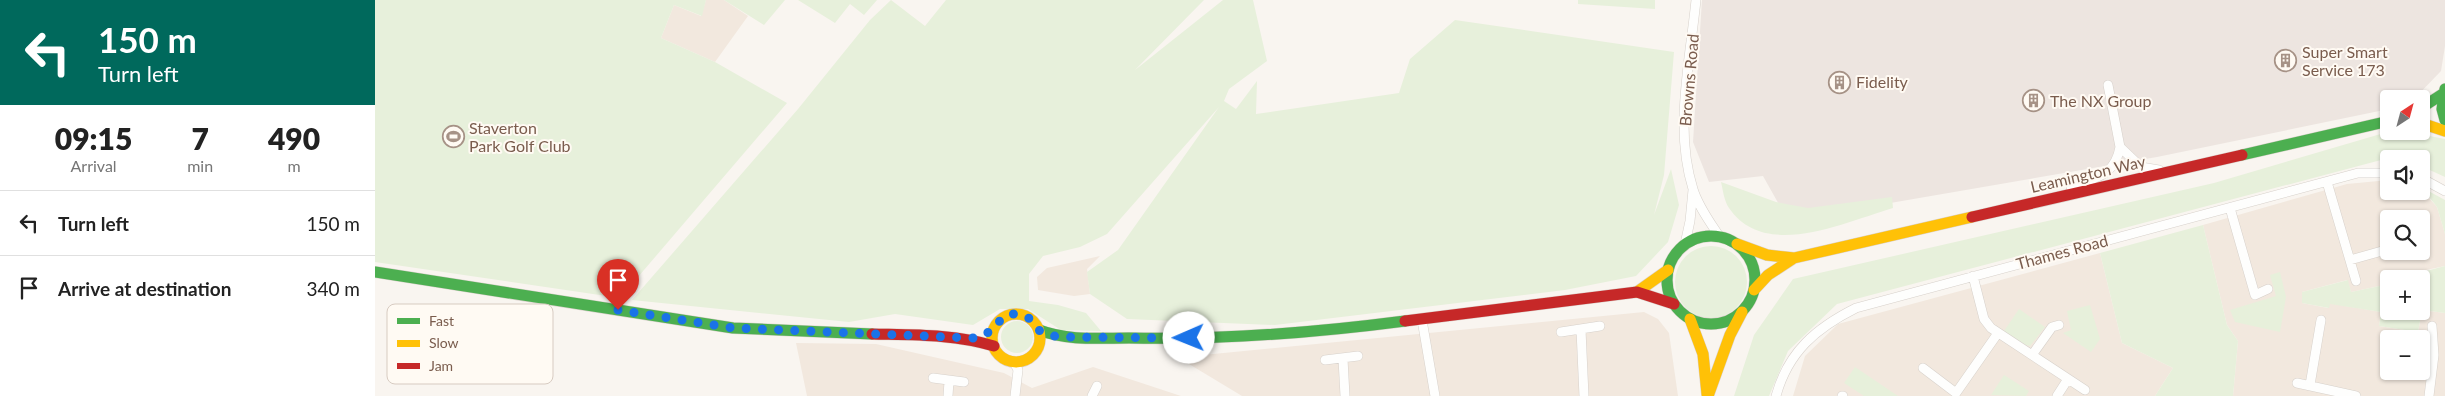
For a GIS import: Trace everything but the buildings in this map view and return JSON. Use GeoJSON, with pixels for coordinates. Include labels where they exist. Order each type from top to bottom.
{"type":"FeatureCollection","features":[{"type":"Feature","properties":{"kind":"main road"},"geometry":{"type":"LineString","coordinates":[[2430,101],[2444,91]]}},
{"type":"Feature","properties":{"kind":"main road"},"geometry":{"type":"LineString","coordinates":[[2444,91],[2442,109],[2445,120]]}},
{"type":"Feature","properties":{"kind":"main road","name":"Leamington Way"},"geometry":{"type":"LineString","coordinates":[[1737,244],[1767,255],[1795,258],[2380,123]]}},
{"type":"Feature","properties":{"kind":"main road"},"geometry":{"type":"LineString","coordinates":[[2430,126],[2445,132]]}},
{"type":"Feature","properties":{"kind":"main road"},"geometry":{"type":"LineString","coordinates":[[1708,396],[1729,335],[1745,308],[1754,290],[1753,266],[1747,254],[1737,244],[1719,236],[1703,236],[1685,244],[1672,258],[1668,270],[1667,288],[1674,304],[1690,319],[1703,323],[1722,322],[1734,318],[1745,308]]}},
{"type":"Feature","properties":{"kind":"main road","name":"Leamington Way"},"geometry":{"type":"LineString","coordinates":[[1754,290],[1768,275],[1795,258]]}},
{"type":"Feature","properties":{"kind":"main road"},"geometry":{"type":"LineString","coordinates":[[1637,292],[1668,270]]}},
{"type":"Feature","properties":{"kind":"main road"},"geometry":{"type":"LineString","coordinates":[[375,272],[733,328],[971,338],[983,336],[993,330],[1004,317],[1014,314],[1029,318],[1039,330],[1058,337],[1171,339],[1315,334],[1637,292],[1674,304]]}},
{"type":"Feature","properties":{"kind":"main road"},"geometry":{"type":"LineString","coordinates":[[1690,319],[1703,354],[1708,396]]}},
{"type":"Feature","properties":{"kind":"main road"},"geometry":{"type":"LineString","coordinates":[[993,330],[994,346],[1000,356],[1020,361],[1034,354],[1039,346],[1039,330]]}},
{"type":"Feature","properties":{"kind":"main road"},"geometry":{"type":"LineString","coordinates":[[1039,346],[1058,337]]}},
{"type":"Feature","properties":{"kind":"main road"},"geometry":{"type":"LineString","coordinates":[[971,338],[994,346]]}},
{"type":"Feature","properties":{"kind":"street","name":"Browns Road"},"geometry":{"type":"LineString","coordinates":[[1685,244],[1690,221],[1693,190],[1685,150],[1684,112],[1696,0]]}},
{"type":"Feature","properties":{"kind":"street"},"geometry":{"type":"LineString","coordinates":[[2048,200],[2068,188],[2102,176],[2111,170],[2120,147],[2108,85]]}},
{"type":"Feature","properties":{"kind":"street"},"geometry":{"type":"LineString","coordinates":[[2120,147],[2141,167],[2169,172]]}},
{"type":"Feature","properties":{"kind":"street","name":"Thames Road"},"geometry":{"type":"LineString","coordinates":[[1776,396],[1794,354],[1816,331],[1833,319],[1856,308],[2359,172],[2380,173]]}},
{"type":"Feature","properties":{"kind":"street"},"geometry":{"type":"LineString","coordinates":[[2327,182],[2356,281]]}},
{"type":"Feature","properties":{"kind":"street"},"geometry":{"type":"LineString","coordinates":[[2430,183],[2445,191]]}},
{"type":"Feature","properties":{"kind":"street","name":"Browns Road"},"geometry":{"type":"LineString","coordinates":[[1693,190],[1719,236]]}},
{"type":"Feature","properties":{"kind":"street"},"geometry":{"type":"LineString","coordinates":[[2230,208],[2255,295],[2268,289]]}},
{"type":"Feature","properties":{"kind":"street"},"geometry":{"type":"LineString","coordinates":[[2350,260],[2380,252]]}},
{"type":"Feature","properties":{"kind":"street"},"geometry":{"type":"LineString","coordinates":[[1973,276],[1984,319],[1998,333],[2085,390]]}},
{"type":"Feature","properties":{"kind":"street"},"geometry":{"type":"LineString","coordinates":[[1422,320],[1435,396]]}},
{"type":"Feature","properties":{"kind":"street"},"geometry":{"type":"LineString","coordinates":[[2310,385],[2321,320]]}},
{"type":"Feature","properties":{"kind":"street"},"geometry":{"type":"LineString","coordinates":[[2032,355],[2052,327],[2059,325]]}},
{"type":"Feature","properties":{"kind":"street"},"geometry":{"type":"LineString","coordinates":[[1561,332],[1600,326]]}},
{"type":"Feature","properties":{"kind":"street"},"geometry":{"type":"LineString","coordinates":[[2429,396],[2434,368],[2432,326]]}},
{"type":"Feature","properties":{"kind":"street"},"geometry":{"type":"LineString","coordinates":[[1581,330],[1585,396]]}},
{"type":"Feature","properties":{"kind":"street"},"geometry":{"type":"LineString","coordinates":[[1923,368],[1956,393],[1998,333]]}},
{"type":"Feature","properties":{"kind":"street"},"geometry":{"type":"LineString","coordinates":[[1325,360],[1358,356]]}},
{"type":"Feature","properties":{"kind":"street"},"geometry":{"type":"LineString","coordinates":[[1343,359],[1345,396]]}},
{"type":"Feature","properties":{"kind":"street"},"geometry":{"type":"LineString","coordinates":[[1015,396],[1020,361]]}},
{"type":"Feature","properties":{"kind":"street"},"geometry":{"type":"LineString","coordinates":[[933,378],[964,382]]}},
{"type":"Feature","properties":{"kind":"street"},"geometry":{"type":"LineString","coordinates":[[2057,396],[2068,379]]}},
{"type":"Feature","properties":{"kind":"street"},"geometry":{"type":"LineString","coordinates":[[948,396],[949,381]]}},
{"type":"Feature","properties":{"kind":"street"},"geometry":{"type":"LineString","coordinates":[[2297,383],[2353,396]]}},
{"type":"Feature","properties":{"kind":"street"},"geometry":{"type":"LineString","coordinates":[[1090,395],[1097,386]]}},
{"type":"Feature","properties":{"kind":"shaded area"},"geometry":{"type":"Polygon","coordinates":[[[706,0],[724,0],[748,16],[715,62],[661,38],[674,5],[701,16],[706,0]]]}},
{"type":"Feature","properties":{"kind":"shaded area"},"geometry":{"type":"Polygon","coordinates":[[[1702,0],[2445,0],[2445,46],[2441,71],[2423,90],[2380,90],[2380,111],[2157,157],[1809,217],[1781,208],[1763,176],[1709,182],[1693,142],[1702,0]]]}},
{"type":"Feature","properties":{"kind":"shaded area"},"geometry":{"type":"Polygon","coordinates":[[[2380,181],[2380,200],[2430,199],[2437,207],[2445,234],[2445,266],[2426,270],[2380,270],[2380,286],[2351,292],[2347,280],[2302,292],[2302,303],[2328,308],[2329,303],[2380,312],[2379,326],[2405,330],[2380,330],[2380,380],[2430,380],[2430,330],[2418,330],[2420,320],[2430,320],[2430,311],[2445,313],[2445,396],[2233,396],[2238,341],[2227,325],[2203,225],[2347,184],[2380,181]]]}},
{"type":"Feature","properties":{"kind":"shaded area"},"geometry":{"type":"Polygon","coordinates":[[[2100,253],[2122,343],[2173,368],[2155,396],[1793,396],[1805,356],[1838,324],[2100,253]]]}},
{"type":"Feature","properties":{"kind":"shaded area"},"geometry":{"type":"Polygon","coordinates":[[[1100,256],[1087,269],[1090,294],[1074,296],[1038,290],[1037,277],[1047,268],[1100,256]]]}},
{"type":"Feature","properties":{"kind":"shaded area"},"geometry":{"type":"Polygon","coordinates":[[[1644,312],[1658,319],[1669,333],[1678,396],[1242,396],[1189,364],[1193,356],[1644,312]]]}},
{"type":"Feature","properties":{"kind":"shaded area"},"geometry":{"type":"Polygon","coordinates":[[[796,343],[876,344],[1004,373],[1032,388],[1093,367],[1181,396],[807,396],[796,343]]]}},
{"type":"Feature","properties":{"kind":"green space"},"geometry":{"type":"Polygon","coordinates":[[[375,0],[706,0],[702,16],[674,5],[661,38],[715,62],[787,103],[620,298],[375,262],[375,0]]]}},
{"type":"Feature","properties":{"kind":"green space"},"geometry":{"type":"Polygon","coordinates":[[[724,0],[785,0],[764,25],[724,0]]]}},
{"type":"Feature","properties":{"kind":"green space"},"geometry":{"type":"Polygon","coordinates":[[[798,0],[877,0],[864,15],[850,4],[835,23],[798,0]]]}},
{"type":"Feature","properties":{"kind":"green space"},"geometry":{"type":"Polygon","coordinates":[[[891,0],[925,26],[946,0],[1204,0],[1135,70],[1223,0],[1253,0],[1267,61],[1229,89],[1224,101],[1236,109],[1257,81],[1256,114],[1399,93],[1410,59],[1455,20],[1674,52],[1664,175],[1654,215],[1671,169],[1679,205],[1668,242],[1636,276],[1565,290],[1275,325],[1127,319],[1090,294],[1087,272],[1118,250],[1219,107],[1107,234],[1080,247],[1043,256],[1029,274],[1029,301],[1058,305],[1086,313],[1101,331],[1061,330],[1028,309],[1000,309],[973,325],[895,314],[849,322],[632,300],[798,109],[870,20],[891,0]]]}},
{"type":"Feature","properties":{"kind":"green space"},"geometry":{"type":"Polygon","coordinates":[[[1578,0],[1655,0],[1655,9],[1578,4],[1578,0]]]}},
{"type":"Feature","properties":{"kind":"green space"},"geometry":{"type":"Polygon","coordinates":[[[2380,134],[2380,140],[2430,140],[2430,136],[2445,139],[2445,177],[2430,170],[2430,150],[2380,150],[2380,160],[1837,304],[1788,351],[1769,396],[1734,396],[1754,335],[1793,279],[2214,183],[2380,134]]]}},
{"type":"Feature","properties":{"kind":"green space"},"geometry":{"type":"Polygon","coordinates":[[[1721,182],[1776,202],[1808,208],[1892,197],[1893,208],[1830,228],[1807,233],[1784,235],[1763,232],[1744,224],[1729,208],[1721,182]]]}},
{"type":"Feature","properties":{"kind":"green space"},"geometry":{"type":"Polygon","coordinates":[[[2430,192],[2445,200],[2445,234],[2437,207],[2430,198],[2430,192]]]}},
{"type":"Feature","properties":{"kind":"green space"},"geometry":{"type":"Polygon","coordinates":[[[2203,225],[2227,325],[2238,341],[2233,396],[2155,396],[2173,368],[2122,343],[2100,253],[2203,225]]]}},
{"type":"Feature","properties":{"kind":"green space"},"geometry":{"type":"Polygon","coordinates":[[[1711,246],[1731,252],[1741,262],[1747,282],[1741,302],[1731,312],[1711,318],[1691,312],[1681,302],[1675,282],[1681,262],[1691,252],[1711,246]]]}},
{"type":"Feature","properties":{"kind":"green space"},"geometry":{"type":"Polygon","coordinates":[[[2445,266],[2445,313],[2430,311],[2430,270],[2445,266]]]}},
{"type":"Feature","properties":{"kind":"green space"},"geometry":{"type":"Polygon","coordinates":[[[2280,272],[2286,297],[2280,332],[2235,322],[2230,310],[2276,296],[2270,275],[2280,272]]]}},
{"type":"Feature","properties":{"kind":"green space"},"geometry":{"type":"Polygon","coordinates":[[[2348,280],[2351,292],[2380,286],[2380,312],[2330,304],[2329,308],[2302,303],[2302,292],[2348,280]]]}},
{"type":"Feature","properties":{"kind":"green space"},"geometry":{"type":"Polygon","coordinates":[[[2090,305],[2100,339],[2091,352],[2063,333],[2071,330],[2067,311],[2090,305]]]}},
{"type":"Feature","properties":{"kind":"green space"},"geometry":{"type":"Polygon","coordinates":[[[2019,309],[2045,327],[2030,346],[2025,345],[2004,331],[2019,309]]]}},
{"type":"Feature","properties":{"kind":"green space"},"geometry":{"type":"Polygon","coordinates":[[[2380,319],[2420,320],[2418,330],[2379,326],[2380,319]]]}},
{"type":"Feature","properties":{"kind":"green space"},"geometry":{"type":"Polygon","coordinates":[[[1017,321],[1023,322],[1028,326],[1032,331],[1032,343],[1028,348],[1023,352],[1017,353],[1011,352],[1006,348],[1002,343],[1001,337],[1002,331],[1006,326],[1011,322],[1017,321]]]}},
{"type":"Feature","properties":{"kind":"green space"},"geometry":{"type":"Polygon","coordinates":[[[1855,367],[1898,396],[1864,396],[1844,383],[1855,367]]]}},
{"type":"Feature","properties":{"kind":"green space"},"geometry":{"type":"Polygon","coordinates":[[[2004,375],[2029,391],[2026,396],[1991,395],[2004,375]]]}},
{"type":"Feature","properties":{"kind":"traffic: fast"},"geometry":{"type":"LineString","coordinates":[[2445,89],[2442,109],[2445,120]]}},
{"type":"Feature","properties":{"kind":"traffic: fast"},"geometry":{"type":"LineString","coordinates":[[2430,102],[2444,93]]}},
{"type":"Feature","properties":{"kind":"traffic: fast"},"geometry":{"type":"LineString","coordinates":[[2242,155],[2380,123]]}},
{"type":"Feature","properties":{"kind":"traffic: fast"},"geometry":{"type":"LineString","coordinates":[[1711,236],[1728,239],[1742,249],[1752,263],[1755,280],[1752,297],[1742,311],[1728,321],[1711,324],[1694,321],[1680,311],[1670,297],[1667,280],[1670,263],[1680,249],[1694,239],[1711,236]]}},
{"type":"Feature","properties":{"kind":"traffic: fast"},"geometry":{"type":"LineString","coordinates":[[375,272],[733,328],[872,334]]}},
{"type":"Feature","properties":{"kind":"traffic: fast"},"geometry":{"type":"LineString","coordinates":[[1039,330],[1061,336],[1084,338],[1198,338],[1302,332],[1405,321]]}},
{"type":"Feature","properties":{"kind":"traffic: slow"},"geometry":{"type":"LineString","coordinates":[[2430,126],[2445,131]]}},
{"type":"Feature","properties":{"kind":"traffic: slow"},"geometry":{"type":"LineString","coordinates":[[1737,244],[1767,255],[1794,258],[1972,217]]}},
{"type":"Feature","properties":{"kind":"traffic: slow"},"geometry":{"type":"LineString","coordinates":[[1754,290],[1768,275],[1794,258]]}},
{"type":"Feature","properties":{"kind":"traffic: slow"},"geometry":{"type":"LineString","coordinates":[[1637,292],[1668,270]]}},
{"type":"Feature","properties":{"kind":"traffic: slow"},"geometry":{"type":"LineString","coordinates":[[1708,396],[1730,335],[1742,312]]}},
{"type":"Feature","properties":{"kind":"traffic: slow"},"geometry":{"type":"LineString","coordinates":[[1011,314],[1021,314],[1033,321],[1040,333],[1040,338],[1040,343],[1033,355],[1021,362],[1011,362],[1003,358],[996,351],[992,343],[992,333],[996,325],[1003,318],[1011,314]]}},
{"type":"Feature","properties":{"kind":"traffic: slow"},"geometry":{"type":"LineString","coordinates":[[1690,319],[1703,354],[1707,394]]}},
{"type":"Feature","properties":{"kind":"traffic: jam"},"geometry":{"type":"LineString","coordinates":[[1972,217],[2242,155]]}},
{"type":"Feature","properties":{"kind":"traffic: jam"},"geometry":{"type":"LineString","coordinates":[[1405,321],[1637,292],[1674,304]]}},
{"type":"Feature","properties":{"kind":"traffic: jam"},"geometry":{"type":"LineString","coordinates":[[872,334],[949,337],[994,346]]}},
{"type":"Feature","properties":{"kind":"place","name":"Super Smart Service 173"},"geometry":{"type":"Point","coordinates":[2286,61]}},
{"type":"Feature","properties":{"kind":"place","name":"Fidelity"},"geometry":{"type":"Point","coordinates":[1840,82]}},
{"type":"Feature","properties":{"kind":"place","name":"The NX Group"},"geometry":{"type":"Point","coordinates":[2034,101]}},
{"type":"Feature","properties":{"kind":"place","name":"Staverton Park Golf Club"},"geometry":{"type":"Point","coordinates":[453,137]}},
{"type":"Feature","properties":{"kind":"route"},"geometry":{"type":"LineString","coordinates":[[618,310],[733,328],[809,333],[971,338],[983,336],[993,330],[1004,317],[1020,314],[1033,321],[1039,330],[1058,337],[1189,338]]}}]}
